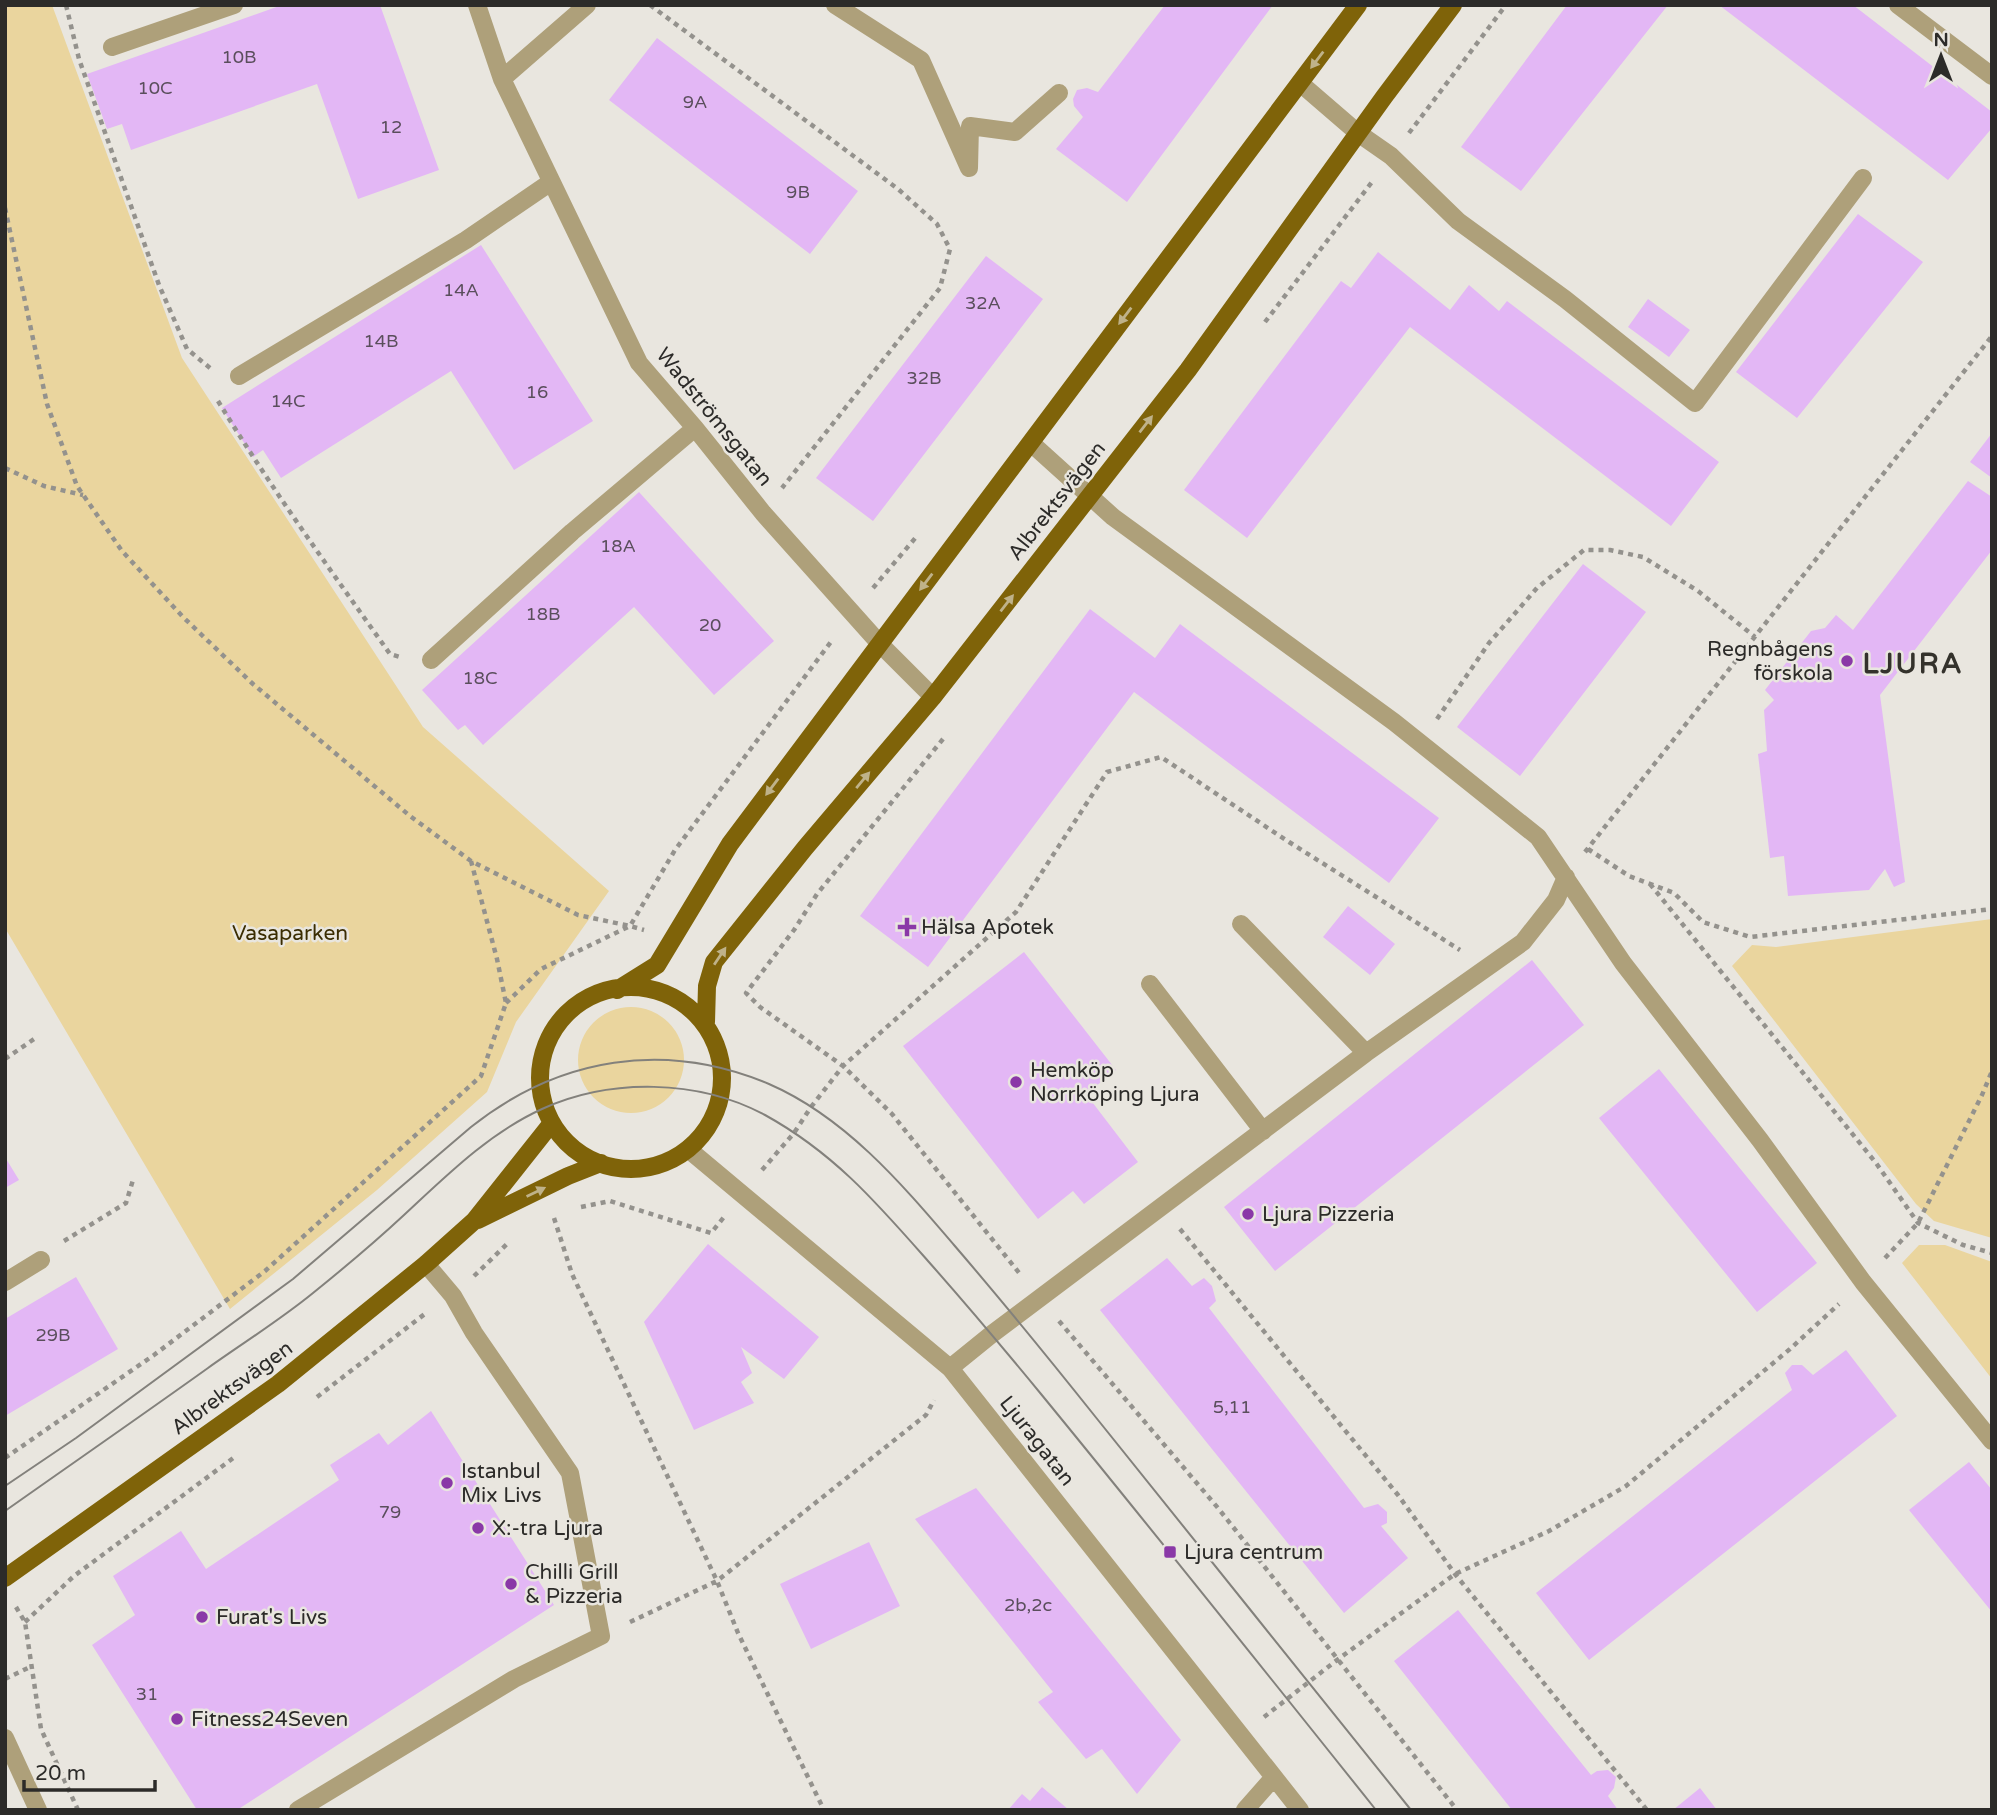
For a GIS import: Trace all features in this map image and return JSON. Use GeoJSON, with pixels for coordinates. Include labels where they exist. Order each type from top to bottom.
{"type":"FeatureCollection","features":[{"type":"Feature","properties":{"kind":"main road"},"geometry":{"type":"LineString","coordinates":[[617,990],[657,965],[730,844],[1358,5]]}},
{"type":"Feature","properties":{"kind":"main road","name":"Albrektsvägen"},"geometry":{"type":"LineString","coordinates":[[706,1022],[707,986],[714,962],[933,697],[1188,370],[1452,5]]}},
{"type":"Feature","properties":{"kind":"main road"},"geometry":{"type":"LineString","coordinates":[[617,990],[650,990],[681,1000],[706,1022],[718,1044],[724,1068],[722,1098],[716,1116],[688,1149],[662,1164],[632,1168],[601,1163],[572,1148],[551,1124],[543,1108],[538,1084],[541,1057],[551,1032],[569,1012],[592,997],[617,990]]}},
{"type":"Feature","properties":{"kind":"main road","name":"Albrektsvägen"},"geometry":{"type":"LineString","coordinates":[[5,1578],[278,1384],[426,1264],[474,1221],[551,1124]]}},
{"type":"Feature","properties":{"kind":"main road","name":"Albrektsvägen"},"geometry":{"type":"LineString","coordinates":[[474,1221],[601,1163]]}},
{"type":"Feature","properties":{"kind":"street"},"geometry":{"type":"LineString","coordinates":[[112,47],[234,5]]}},
{"type":"Feature","properties":{"kind":"street","name":"Wadströmsgatan"},"geometry":{"type":"LineString","coordinates":[[477,5],[502,79],[639,363],[763,513],[880,644],[933,697]]}},
{"type":"Feature","properties":{"kind":"street"},"geometry":{"type":"LineString","coordinates":[[502,79],[587,5]]}},
{"type":"Feature","properties":{"kind":"street"},"geometry":{"type":"LineString","coordinates":[[835,5],[920,60],[969,168],[970,126],[1014,132],[1059,93]]}},
{"type":"Feature","properties":{"kind":"street"},"geometry":{"type":"LineString","coordinates":[[1898,5],[1992,76]]}},
{"type":"Feature","properties":{"kind":"street"},"geometry":{"type":"LineString","coordinates":[[1300,83],[1358,133],[1391,156],[1458,221],[1565,299],[1695,403],[1863,178]]}},
{"type":"Feature","properties":{"kind":"street"},"geometry":{"type":"LineString","coordinates":[[235,380],[466,240],[551,182]]}},
{"type":"Feature","properties":{"kind":"street"},"geometry":{"type":"LineString","coordinates":[[431,660],[572,531],[695,428]]}},
{"type":"Feature","properties":{"kind":"street"},"geometry":{"type":"LineString","coordinates":[[1031,443],[1089,497],[1421,743],[1538,837],[1623,963],[1760,1140],[1863,1282],[1992,1441]]}},
{"type":"Feature","properties":{"kind":"street"},"geometry":{"type":"LineString","coordinates":[[950,1368],[1366,1053],[1523,942],[1556,900],[1566,877]]}},
{"type":"Feature","properties":{"kind":"street"},"geometry":{"type":"LineString","coordinates":[[1241,924],[1366,1053]]}},
{"type":"Feature","properties":{"kind":"street"},"geometry":{"type":"LineString","coordinates":[[1150,985],[1263,1131]]}},
{"type":"Feature","properties":{"kind":"street","name":"Ljuragatan"},"geometry":{"type":"LineString","coordinates":[[688,1149],[950,1368],[1300,1810]]}},
{"type":"Feature","properties":{"kind":"street"},"geometry":{"type":"LineString","coordinates":[[5,1282],[41,1260]]}},
{"type":"Feature","properties":{"kind":"street"},"geometry":{"type":"LineString","coordinates":[[298,1810],[514,1678],[601,1636],[569,1473],[474,1333],[453,1296],[426,1264]]}},
{"type":"Feature","properties":{"kind":"street"},"geometry":{"type":"LineString","coordinates":[[5,1738],[38,1810]]}},
{"type":"Feature","properties":{"kind":"street"},"geometry":{"type":"LineString","coordinates":[[1245,1810],[1274,1777]]}},
{"type":"Feature","properties":{"kind":"path"},"geometry":{"type":"LineString","coordinates":[[66,5],[79,59],[159,285],[187,349],[235,380],[216,398],[255,462],[390,654],[419,664],[431,660]]}},
{"type":"Feature","properties":{"kind":"path"},"geometry":{"type":"LineString","coordinates":[[650,5],[898,189],[937,224],[950,249],[940,288],[763,513]]}},
{"type":"Feature","properties":{"kind":"path"},"geometry":{"type":"LineString","coordinates":[[5,208],[47,404],[77,486],[122,551],[183,617],[253,684],[410,816],[471,861],[578,915],[630,926]]}},
{"type":"Feature","properties":{"kind":"path"},"geometry":{"type":"LineString","coordinates":[[1566,877],[1992,336]]}},
{"type":"Feature","properties":{"kind":"path"},"geometry":{"type":"LineString","coordinates":[[5,468],[44,486],[83,495]]}},
{"type":"Feature","properties":{"kind":"path"},"geometry":{"type":"LineString","coordinates":[[1421,743],[1489,643],[1537,588],[1584,551],[1610,551],[1643,557],[1698,590],[1755,637]]}},
{"type":"Feature","properties":{"kind":"path"},"geometry":{"type":"LineString","coordinates":[[843,1066],[1016,912],[1107,772],[1161,757],[1488,968]]}},
{"type":"Feature","properties":{"kind":"path"},"geometry":{"type":"LineString","coordinates":[[1588,849],[1629,876],[1674,894],[1703,922],[1750,937],[1992,909]]}},
{"type":"Feature","properties":{"kind":"path"},"geometry":{"type":"LineString","coordinates":[[5,1458],[154,1355],[265,1271],[481,1076],[506,1003],[541,969],[630,926],[674,850]]}},
{"type":"Feature","properties":{"kind":"path"},"geometry":{"type":"LineString","coordinates":[[471,861],[506,1003]]}},
{"type":"Feature","properties":{"kind":"path"},"geometry":{"type":"LineString","coordinates":[[1650,884],[1876,1163],[1918,1223],[1963,1245],[1992,1253]]}},
{"type":"Feature","properties":{"kind":"path"},"geometry":{"type":"LineString","coordinates":[[794,930],[746,993],[760,1007],[843,1066],[892,1114],[1040,1299],[1218,1508],[1457,1810]]}},
{"type":"Feature","properties":{"kind":"path"},"geometry":{"type":"LineString","coordinates":[[5,1059],[37,1037]]}},
{"type":"Feature","properties":{"kind":"path"},"geometry":{"type":"LineString","coordinates":[[1241,1735],[1337,1660],[1455,1574],[1549,1531],[1626,1486],[1790,1349],[1863,1282],[1918,1223],[1992,1071]]}},
{"type":"Feature","properties":{"kind":"path"},"geometry":{"type":"LineString","coordinates":[[41,1260],[57,1244],[126,1203],[133,1180]]}},
{"type":"Feature","properties":{"kind":"path"},"geometry":{"type":"LineString","coordinates":[[1162,1207],[1398,1495],[1455,1574],[1647,1810]]}},
{"type":"Feature","properties":{"kind":"path"},"geometry":{"type":"LineString","coordinates":[[553,1214],[572,1274],[718,1581],[738,1633],[824,1810]]}},
{"type":"Feature","properties":{"kind":"path"},"geometry":{"type":"LineString","coordinates":[[601,1636],[718,1581],[926,1415],[950,1368]]}},
{"type":"Feature","properties":{"kind":"path"},"geometry":{"type":"LineString","coordinates":[[12,1599],[25,1622],[41,1729],[78,1810]]}},
{"type":"Feature","properties":{"kind":"path"},"geometry":{"type":"LineString","coordinates":[[5,1679],[30,1667]]}},
{"type":"Feature","properties":{"kind":"green space","name":"Vasaparken"},"geometry":{"type":"Polygon","coordinates":[[[5,5],[52,5],[182,358],[423,727],[609,891],[516,1022],[487,1092],[377,1190],[230,1309],[5,928],[5,5]]]}},
{"type":"Feature","properties":{"kind":"green space"},"geometry":{"type":"Polygon","coordinates":[[[1992,919],[1992,1238],[1934,1221],[1916,1204],[1732,966],[1752,945],[1776,947],[1992,919]]]}},
{"type":"Feature","properties":{"kind":"green space"},"geometry":{"type":"Polygon","coordinates":[[[631,1007],[651,1011],[669,1022],[680,1040],[684,1060],[680,1080],[669,1098],[651,1109],[631,1113],[611,1109],[593,1098],[582,1080],[578,1060],[582,1040],[593,1022],[611,1011],[631,1007]]]}},
{"type":"Feature","properties":{"kind":"green space"},"geometry":{"type":"Polygon","coordinates":[[[1919,1245],[1945,1245],[1992,1262],[1992,1379],[1902,1263],[1919,1245]]]}},
{"type":"Feature","properties":{"kind":"building"},"geometry":{"type":"Polygon","coordinates":[[[282,5],[380,5],[439,170],[358,199],[317,84],[131,150],[122,124],[107,129],[87,74],[282,5]]]}},
{"type":"Feature","properties":{"kind":"building"},"geometry":{"type":"Polygon","coordinates":[[[1165,5],[1273,5],[1127,202],[1056,149],[1083,117],[1074,106],[1073,99],[1077,90],[1087,88],[1098,92],[1165,5]]]}},
{"type":"Feature","properties":{"kind":"building"},"geometry":{"type":"Polygon","coordinates":[[[1567,5],[1668,5],[1521,191],[1461,147],[1567,5]]]}},
{"type":"Feature","properties":{"kind":"building"},"geometry":{"type":"Polygon","coordinates":[[[1719,5],[1853,5],[1992,112],[1992,128],[1948,180],[1719,5]]]}},
{"type":"Feature","properties":{"kind":"building"},"geometry":{"type":"Polygon","coordinates":[[[657,38],[858,191],[810,254],[609,100],[657,38]]]}},
{"type":"Feature","properties":{"kind":"building"},"geometry":{"type":"Polygon","coordinates":[[[1858,214],[1923,262],[1797,418],[1736,372],[1858,214]]]}},
{"type":"Feature","properties":{"kind":"building"},"geometry":{"type":"Polygon","coordinates":[[[481,245],[593,421],[514,470],[451,371],[281,478],[263,450],[253,457],[222,408],[481,245]]]}},
{"type":"Feature","properties":{"kind":"building"},"geometry":{"type":"Polygon","coordinates":[[[1378,252],[1450,310],[1469,285],[1499,311],[1507,301],[1719,462],[1671,526],[1410,327],[1247,538],[1184,490],[1341,281],[1351,288],[1378,252]]]}},
{"type":"Feature","properties":{"kind":"building"},"geometry":{"type":"Polygon","coordinates":[[[986,256],[1043,299],[873,521],[816,478],[986,256]]]}},
{"type":"Feature","properties":{"kind":"building"},"geometry":{"type":"Polygon","coordinates":[[[1648,299],[1690,330],[1669,357],[1628,327],[1648,299]]]}},
{"type":"Feature","properties":{"kind":"building"},"geometry":{"type":"Polygon","coordinates":[[[1992,433],[1992,478],[1970,462],[1992,433]]]}},
{"type":"Feature","properties":{"kind":"building","name":"Regnbågens förskola"},"geometry":{"type":"Polygon","coordinates":[[[1968,481],[1992,497],[1992,550],[1880,695],[1905,882],[1894,887],[1885,869],[1869,890],[1788,896],[1784,856],[1770,858],[1758,754],[1767,751],[1764,710],[1774,700],[1765,690],[1811,631],[1825,628],[1836,615],[1853,630],[1968,481]]]}},
{"type":"Feature","properties":{"kind":"building"},"geometry":{"type":"Polygon","coordinates":[[[639,492],[774,641],[714,695],[634,607],[483,745],[465,725],[458,730],[422,690],[639,492]]]}},
{"type":"Feature","properties":{"kind":"building"},"geometry":{"type":"Polygon","coordinates":[[[1583,564],[1646,612],[1520,776],[1457,727],[1583,564]]]}},
{"type":"Feature","properties":{"kind":"building"},"geometry":{"type":"Polygon","coordinates":[[[1090,609],[1155,658],[1180,624],[1439,818],[1389,883],[1134,692],[928,967],[860,916],[1090,609]]]}},
{"type":"Feature","properties":{"kind":"building"},"geometry":{"type":"Polygon","coordinates":[[[1348,906],[1395,944],[1370,975],[1323,937],[1348,906]]]}},
{"type":"Feature","properties":{"kind":"building","name":"Hemköp Norrköping Ljura"},"geometry":{"type":"Polygon","coordinates":[[[1024,952],[1116,1070],[1086,1094],[1138,1162],[1084,1204],[1073,1191],[1038,1219],[903,1046],[1024,952]]]}},
{"type":"Feature","properties":{"kind":"building"},"geometry":{"type":"Polygon","coordinates":[[[1532,960],[1584,1025],[1275,1271],[1224,1207],[1532,960]]]}},
{"type":"Feature","properties":{"kind":"building"},"geometry":{"type":"Polygon","coordinates":[[[1659,1069],[1817,1263],[1757,1312],[1599,1118],[1659,1069]]]}},
{"type":"Feature","properties":{"kind":"building"},"geometry":{"type":"Polygon","coordinates":[[[5,1157],[19,1180],[5,1188],[5,1157]]]}},
{"type":"Feature","properties":{"kind":"building"},"geometry":{"type":"Polygon","coordinates":[[[708,1244],[819,1337],[784,1379],[741,1347],[752,1373],[741,1382],[754,1403],[694,1430],[644,1322],[708,1244]]]}},
{"type":"Feature","properties":{"kind":"building"},"geometry":{"type":"Polygon","coordinates":[[[1167,1258],[1192,1286],[1204,1278],[1212,1286],[1216,1301],[1209,1308],[1364,1508],[1378,1504],[1387,1512],[1387,1523],[1381,1526],[1408,1558],[1344,1613],[1100,1310],[1167,1258]]]}},
{"type":"Feature","properties":{"kind":"building"},"geometry":{"type":"Polygon","coordinates":[[[76,1277],[118,1349],[5,1416],[5,1319],[76,1277]]]}},
{"type":"Feature","properties":{"kind":"building"},"geometry":{"type":"Polygon","coordinates":[[[1846,1350],[1897,1416],[1589,1660],[1536,1593],[1792,1390],[1785,1373],[1792,1365],[1802,1365],[1813,1375],[1846,1350]]]}},
{"type":"Feature","properties":{"kind":"building"},"geometry":{"type":"Polygon","coordinates":[[[431,1411],[554,1605],[237,1810],[197,1810],[92,1645],[135,1615],[113,1576],[181,1531],[206,1569],[339,1480],[330,1465],[379,1433],[388,1445],[431,1411]]]}},
{"type":"Feature","properties":{"kind":"building"},"geometry":{"type":"Polygon","coordinates":[[[1969,1462],[1992,1490],[1992,1612],[1909,1510],[1969,1462]]]}},
{"type":"Feature","properties":{"kind":"building"},"geometry":{"type":"Polygon","coordinates":[[[976,1488],[1181,1740],[1137,1794],[1102,1749],[1086,1759],[1038,1702],[1053,1692],[915,1519],[976,1488]]]}},
{"type":"Feature","properties":{"kind":"building"},"geometry":{"type":"Polygon","coordinates":[[[869,1542],[900,1606],[811,1649],[780,1584],[869,1542]]]}},
{"type":"Feature","properties":{"kind":"building"},"geometry":{"type":"Polygon","coordinates":[[[1458,1610],[1591,1775],[1597,1771],[1608,1770],[1616,1777],[1614,1788],[1608,1796],[1618,1810],[1512,1810],[1394,1661],[1458,1610]]]}},
{"type":"Feature","properties":{"kind":"building"},"geometry":{"type":"Polygon","coordinates":[[[1042,1787],[1069,1810],[1008,1810],[1022,1794],[1030,1801],[1042,1787]]]}},
{"type":"Feature","properties":{"kind":"building"},"geometry":{"type":"Polygon","coordinates":[[[1700,1788],[1717,1810],[1673,1810],[1700,1788]]]}},
{"type":"Feature","properties":{"kind":"tram line"},"geometry":{"type":"LineString","coordinates":[[5,1486],[76,1438],[293,1279],[471,1127],[505,1103],[540,1085],[577,1071],[614,1063],[652,1060],[691,1062],[730,1070],[769,1084],[823,1114],[870,1154],[913,1198],[1045,1354],[1411,1810]]}},
{"type":"Feature","properties":{"kind":"tram line"},"geometry":{"type":"LineString","coordinates":[[5,1511],[300,1303],[371,1245],[469,1156],[504,1130],[542,1109],[596,1092],[654,1087],[711,1095],[739,1103],[790,1130],[853,1180],[891,1219],[1041,1394],[1376,1810]]}},
{"type":"Feature","properties":{"kind":"place","name":"Regnbågens förskola"},"geometry":{"type":"Point","coordinates":[1847,661]}},
{"type":"Feature","properties":{"kind":"place","name":"Hälsa Apotek"},"geometry":{"type":"Point","coordinates":[907,927]}},
{"type":"Feature","properties":{"kind":"place","name":"Hemköp Norrköping Ljura"},"geometry":{"type":"Point","coordinates":[1016,1082]}},
{"type":"Feature","properties":{"kind":"place","name":"Ljura Pizzeria"},"geometry":{"type":"Point","coordinates":[1248,1214]}},
{"type":"Feature","properties":{"kind":"place","name":"Istanbul Mix Livs"},"geometry":{"type":"Point","coordinates":[447,1483]}},
{"type":"Feature","properties":{"kind":"place","name":"X:-tra Ljura"},"geometry":{"type":"Point","coordinates":[478,1528]}},
{"type":"Feature","properties":{"kind":"place","name":"Ljura centrum"},"geometry":{"type":"Point","coordinates":[1170,1552]}},
{"type":"Feature","properties":{"kind":"place","name":"Chilli Grill & Pizzeria"},"geometry":{"type":"Point","coordinates":[511,1584]}},
{"type":"Feature","properties":{"kind":"place","name":"Furat's Livs"},"geometry":{"type":"Point","coordinates":[202,1617]}},
{"type":"Feature","properties":{"kind":"place","name":"Fitness24Seven"},"geometry":{"type":"Point","coordinates":[177,1719]}},
{"type":"Feature","properties":{"kind":"district","name":"LJURA"},"geometry":{"type":"Point","coordinates":[1913,664]}}]}
